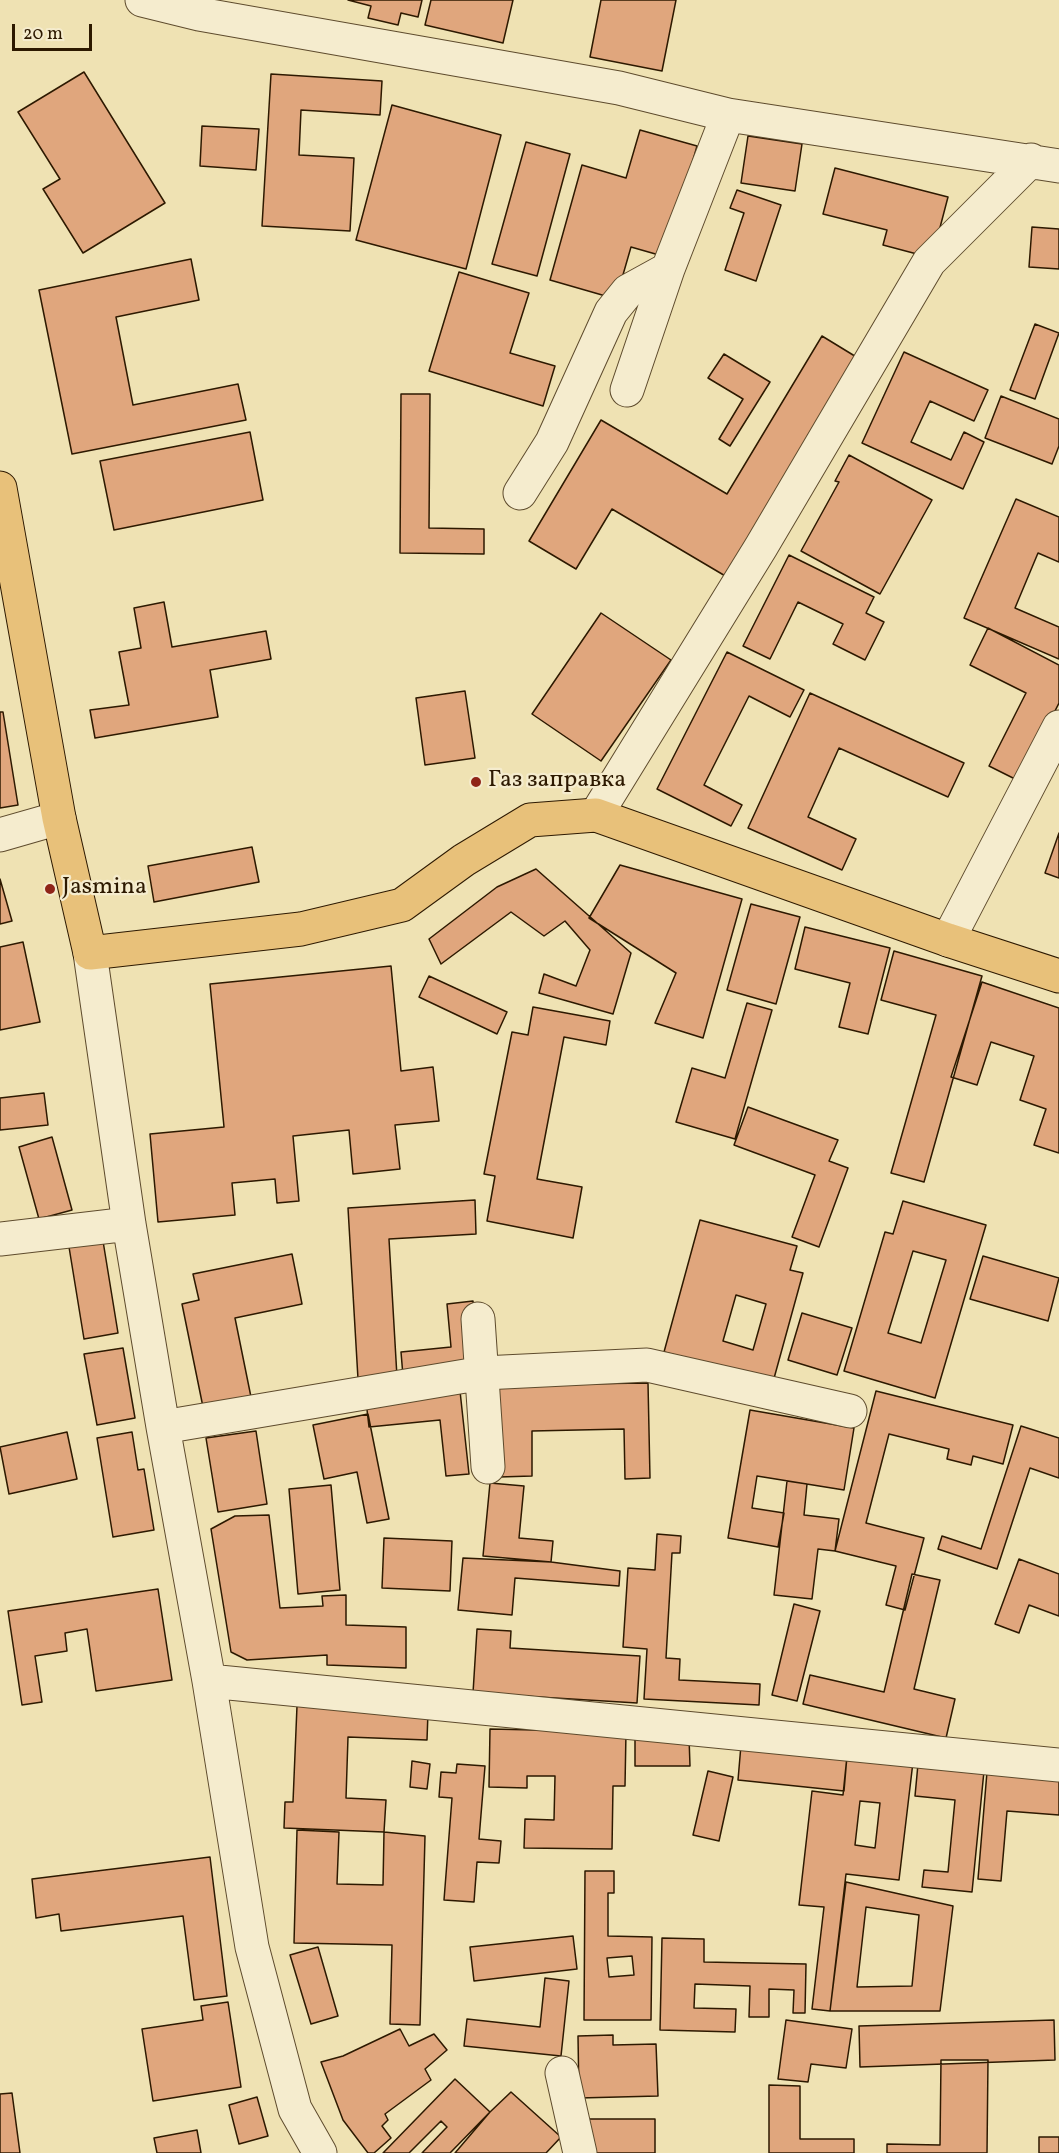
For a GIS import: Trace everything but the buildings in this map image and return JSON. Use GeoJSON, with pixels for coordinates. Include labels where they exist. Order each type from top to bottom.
{"type":"FeatureCollection","features":[{"type":"Feature","properties":{"kind":"main road"},"geometry":{"type":"LineString","coordinates":[[0,488],[59,818],[90,953],[301,929],[402,905],[464,860],[530,820],[596,815],[948,940],[1059,976]]}},
{"type":"Feature","properties":{"kind":"street"},"geometry":{"type":"LineString","coordinates":[[142,0],[196,7],[618,88],[728,115],[1045,163]]}},
{"type":"Feature","properties":{"kind":"street"},"geometry":{"type":"LineString","coordinates":[[627,390],[668,269],[728,115]]}},
{"type":"Feature","properties":{"kind":"street"},"geometry":{"type":"LineString","coordinates":[[596,815],[761,547],[929,262],[1045,163]]}},
{"type":"Feature","properties":{"kind":"street"},"geometry":{"type":"LineString","coordinates":[[520,493],[552,441],[611,312],[628,291],[668,269]]}},
{"type":"Feature","properties":{"kind":"street"},"geometry":{"type":"LineString","coordinates":[[948,940],[1059,727]]}},
{"type":"Feature","properties":{"kind":"street"},"geometry":{"type":"LineString","coordinates":[[0,835],[59,818]]}},
{"type":"Feature","properties":{"kind":"street"},"geometry":{"type":"LineString","coordinates":[[90,953],[129,1224],[209,1681],[252,1947],[295,2109],[320,2153]]}},
{"type":"Feature","properties":{"kind":"street"},"geometry":{"type":"LineString","coordinates":[[0,1239],[129,1224]]}},
{"type":"Feature","properties":{"kind":"street"},"geometry":{"type":"LineString","coordinates":[[478,1319],[488,1467]]}},
{"type":"Feature","properties":{"kind":"street"},"geometry":{"type":"LineString","coordinates":[[163,1427],[483,1374],[647,1365],[850,1411]]}},
{"type":"Feature","properties":{"kind":"street"},"geometry":{"type":"LineString","coordinates":[[209,1681],[1059,1765]]}},
{"type":"Feature","properties":{"kind":"street"},"geometry":{"type":"LineString","coordinates":[[562,2073],[580,2153]]}},
{"type":"Feature","properties":{"kind":"place","name":"Газ заправка"},"geometry":{"type":"Point","coordinates":[476,782]}},
{"type":"Feature","properties":{"kind":"place","name":"Jasmina"},"geometry":{"type":"Point","coordinates":[50,889]}}]}
